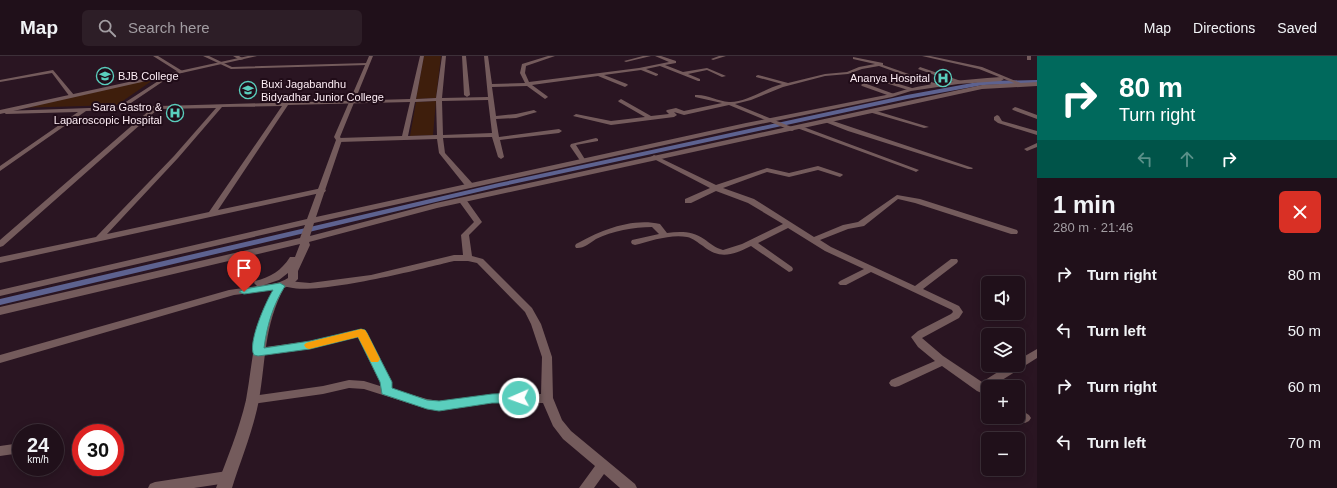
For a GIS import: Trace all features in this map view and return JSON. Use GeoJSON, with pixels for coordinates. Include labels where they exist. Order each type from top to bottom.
{"type":"FeatureCollection","features":[{"type":"Feature","properties":{"kind":"street"},"geometry":{"type":"LineString","coordinates":[[155,56],[182,72]]}},
{"type":"Feature","properties":{"kind":"street"},"geometry":{"type":"LineString","coordinates":[[205,56],[231,68],[367,64]]}},
{"type":"Feature","properties":{"kind":"street"},"geometry":{"type":"LineString","coordinates":[[235,56],[242,59]]}},
{"type":"Feature","properties":{"kind":"street"},"geometry":{"type":"LineString","coordinates":[[2,113],[255,56]]}},
{"type":"Feature","properties":{"kind":"street"},"geometry":{"type":"LineString","coordinates":[[156,488],[226,483],[233,465],[252,400],[260,334],[271,300],[299,246],[305,238],[339,140],[343,137],[371,56]]}},
{"type":"Feature","properties":{"kind":"street"},"geometry":{"type":"LineString","coordinates":[[355,101],[376,56]]}},
{"type":"Feature","properties":{"kind":"street"},"geometry":{"type":"LineString","coordinates":[[405,137],[422,56]]}},
{"type":"Feature","properties":{"kind":"street"},"geometry":{"type":"LineString","coordinates":[[444,56],[439,99],[442,153],[470,186]]}},
{"type":"Feature","properties":{"kind":"street"},"geometry":{"type":"LineString","coordinates":[[464,56],[467,95]]}},
{"type":"Feature","properties":{"kind":"street"},"geometry":{"type":"LineString","coordinates":[[486,56],[495,137],[501,157]]}},
{"type":"Feature","properties":{"kind":"street"},"geometry":{"type":"LineString","coordinates":[[545,97],[528,84],[524,78],[522,69],[524,65],[554,56]]}},
{"type":"Feature","properties":{"kind":"street"},"geometry":{"type":"LineString","coordinates":[[626,60],[650,56]]}},
{"type":"Feature","properties":{"kind":"street"},"geometry":{"type":"LineString","coordinates":[[490,86],[528,84],[674,62],[657,56]]}},
{"type":"Feature","properties":{"kind":"street"},"geometry":{"type":"LineString","coordinates":[[714,60],[724,56]]}},
{"type":"Feature","properties":{"kind":"street"},"geometry":{"type":"LineString","coordinates":[[849,56],[881,64],[879,65],[937,85]]}},
{"type":"Feature","properties":{"kind":"street"},"geometry":{"type":"LineString","coordinates":[[855,58],[862,56]]}},
{"type":"Feature","properties":{"kind":"street"},"geometry":{"type":"LineString","coordinates":[[924,56],[980,68],[1020,83]]}},
{"type":"Feature","properties":{"kind":"street"},"geometry":{"type":"LineString","coordinates":[[661,65],[698,80]]}},
{"type":"Feature","properties":{"kind":"street"},"geometry":{"type":"LineString","coordinates":[[576,116],[611,122],[674,115],[669,112],[676,110],[684,113],[729,104],[761,95],[787,84],[825,75],[848,74],[862,68],[879,65]]}},
{"type":"Feature","properties":{"kind":"street"},"geometry":{"type":"LineString","coordinates":[[683,74],[717,67]]}},
{"type":"Feature","properties":{"kind":"street"},"geometry":{"type":"LineString","coordinates":[[642,68],[656,75]]}},
{"type":"Feature","properties":{"kind":"street"},"geometry":{"type":"LineString","coordinates":[[920,68],[959,82]]}},
{"type":"Feature","properties":{"kind":"street"},"geometry":{"type":"LineString","coordinates":[[707,69],[724,76]]}},
{"type":"Feature","properties":{"kind":"street"},"geometry":{"type":"LineString","coordinates":[[0,81],[54,71],[72,96]]}},
{"type":"Feature","properties":{"kind":"street"},"geometry":{"type":"LineString","coordinates":[[598,74],[625,85]]}},
{"type":"Feature","properties":{"kind":"street"},"geometry":{"type":"LineString","coordinates":[[118,109],[169,75]]}},
{"type":"Feature","properties":{"kind":"street"},"geometry":{"type":"LineString","coordinates":[[758,76],[787,84]]}},
{"type":"Feature","properties":{"kind":"street"},"geometry":{"type":"LineString","coordinates":[[872,77],[910,89]]}},
{"type":"Feature","properties":{"kind":"street"},"geometry":{"type":"LineString","coordinates":[[0,293],[582,161],[776,122],[892,95],[910,89],[959,82],[1037,79]]}},
{"type":"Feature","properties":{"kind":"street"},"geometry":{"type":"LineString","coordinates":[[0,311],[462,200],[654,157],[982,87],[1020,83],[1037,84]]}},
{"type":"Feature","properties":{"kind":"street"},"geometry":{"type":"LineString","coordinates":[[864,85],[892,95]]}},
{"type":"Feature","properties":{"kind":"street"},"geometry":{"type":"LineString","coordinates":[[697,96],[707,97],[729,104],[776,122],[916,170]]}},
{"type":"Feature","properties":{"kind":"street"},"geometry":{"type":"LineString","coordinates":[[2,113],[413,99],[491,98]]}},
{"type":"Feature","properties":{"kind":"street"},"geometry":{"type":"LineString","coordinates":[[620,101],[650,118]]}},
{"type":"Feature","properties":{"kind":"street"},"geometry":{"type":"LineString","coordinates":[[212,214],[287,103]]}},
{"type":"Feature","properties":{"kind":"street"},"geometry":{"type":"LineString","coordinates":[[100,238],[176,157],[221,105]]}},
{"type":"Feature","properties":{"kind":"street"},"geometry":{"type":"LineString","coordinates":[[0,244],[4,236],[157,107]]}},
{"type":"Feature","properties":{"kind":"street"},"geometry":{"type":"LineString","coordinates":[[1015,109],[1037,117]]}},
{"type":"Feature","properties":{"kind":"street"},"geometry":{"type":"LineString","coordinates":[[0,169],[84,110]]}},
{"type":"Feature","properties":{"kind":"street"},"geometry":{"type":"LineString","coordinates":[[871,111],[926,127]]}},
{"type":"Feature","properties":{"kind":"street"},"geometry":{"type":"LineString","coordinates":[[493,118],[516,116],[534,112]]}},
{"type":"Feature","properties":{"kind":"street"},"geometry":{"type":"LineString","coordinates":[[997,117],[997,120],[1000,122],[1037,133]]}},
{"type":"Feature","properties":{"kind":"street"},"geometry":{"type":"LineString","coordinates":[[827,121],[850,130],[970,168]]}},
{"type":"Feature","properties":{"kind":"street"},"geometry":{"type":"LineString","coordinates":[[1027,130],[1037,126]]}},
{"type":"Feature","properties":{"kind":"street"},"geometry":{"type":"LineString","coordinates":[[339,140],[440,136],[495,137],[559,131]]}},
{"type":"Feature","properties":{"kind":"street"},"geometry":{"type":"LineString","coordinates":[[582,161],[573,146],[574,144],[596,140]]}},
{"type":"Feature","properties":{"kind":"street"},"geometry":{"type":"LineString","coordinates":[[1027,149],[1037,145]]}},
{"type":"Feature","properties":{"kind":"street"},"geometry":{"type":"LineString","coordinates":[[654,157],[716,188],[751,200],[788,225],[828,249],[950,304],[958,312],[955,316],[922,333],[916,338],[944,361],[981,387]]}},
{"type":"Feature","properties":{"kind":"street"},"geometry":{"type":"LineString","coordinates":[[688,202],[716,188],[767,170],[789,175],[818,168],[840,175]]}},
{"type":"Feature","properties":{"kind":"street"},"geometry":{"type":"LineString","coordinates":[[0,260],[322,190]]}},
{"type":"Feature","properties":{"kind":"street"},"geometry":{"type":"LineString","coordinates":[[813,240],[861,224],[897,198],[917,201],[1014,232]]}},
{"type":"Feature","properties":{"kind":"street"},"geometry":{"type":"LineString","coordinates":[[462,200],[478,222],[465,234],[468,258]]}},
{"type":"Feature","properties":{"kind":"street"},"geometry":{"type":"LineString","coordinates":[[583,243],[611,231],[651,224],[657,226],[665,236]]}},
{"type":"Feature","properties":{"kind":"street"},"geometry":{"type":"LineString","coordinates":[[635,242],[681,234],[692,236],[717,252],[726,253],[752,243],[788,225]]}},
{"type":"Feature","properties":{"kind":"street"},"geometry":{"type":"LineString","coordinates":[[0,358],[233,292],[279,284],[293,279],[293,271],[305,245],[305,238]]}},
{"type":"Feature","properties":{"kind":"street"},"geometry":{"type":"LineString","coordinates":[[752,243],[789,270]]}},
{"type":"Feature","properties":{"kind":"street"},"geometry":{"type":"LineString","coordinates":[[279,284],[310,286],[372,278],[454,258],[468,258],[480,261],[529,310],[536,324],[547,357],[547,398],[557,423],[568,435],[630,488]]}},
{"type":"Feature","properties":{"kind":"street"},"geometry":{"type":"LineString","coordinates":[[916,289],[954,261]]}},
{"type":"Feature","properties":{"kind":"street"},"geometry":{"type":"LineString","coordinates":[[843,283],[871,269]]}},
{"type":"Feature","properties":{"kind":"street"},"geometry":{"type":"LineString","coordinates":[[258,352],[310,345],[361,333],[386,382],[386,391]]}},
{"type":"Feature","properties":{"kind":"street"},"geometry":{"type":"LineString","coordinates":[[999,380],[1037,353]]}},
{"type":"Feature","properties":{"kind":"street"},"geometry":{"type":"LineString","coordinates":[[895,383],[944,361]]}},
{"type":"Feature","properties":{"kind":"street"},"geometry":{"type":"LineString","coordinates":[[252,400],[323,390],[349,384],[364,384],[427,404],[439,406],[492,399],[547,398]]}},
{"type":"Feature","properties":{"kind":"street"},"geometry":{"type":"LineString","coordinates":[[0,451],[12,449]]}},
{"type":"Feature","properties":{"kind":"street"},"geometry":{"type":"LineString","coordinates":[[586,488],[603,466]]}},
{"type":"Feature","properties":{"kind":"shaded area"},"geometry":{"type":"Polygon","coordinates":[[[424,56],[441,56],[436,98],[416,99],[424,56]]]}},
{"type":"Feature","properties":{"kind":"shaded area"},"geometry":{"type":"Polygon","coordinates":[[[156,78],[117,105],[16,108],[156,78]]]}},
{"type":"Feature","properties":{"kind":"shaded area"},"geometry":{"type":"Polygon","coordinates":[[[436,101],[433,135],[410,136],[416,102],[436,101]]]}},
{"type":"Feature","properties":{"kind":"waterway"},"geometry":{"type":"LineString","coordinates":[[0,302],[499,185],[907,97],[983,83],[1037,82]]}},
{"type":"Feature","properties":{"kind":"slow traffic"},"geometry":{"type":"LineString","coordinates":[[309,345],[361,333],[375,359]]}},
{"type":"Feature","properties":{"kind":"place","name":"BJB College"},"geometry":{"type":"Point","coordinates":[105,76]}},
{"type":"Feature","properties":{"kind":"place","name":"Ananya Hospital"},"geometry":{"type":"Point","coordinates":[943,78]}},
{"type":"Feature","properties":{"kind":"place","name":"Buxi Jagabandhu Bidyadhar Junior College"},"geometry":{"type":"Point","coordinates":[248,90]}},
{"type":"Feature","properties":{"kind":"place","name":"Sara Gastro & Laparoscopic Hospital"},"geometry":{"type":"Point","coordinates":[175,113]}},
{"type":"Feature","properties":{"kind":"route"},"geometry":{"type":"LineString","coordinates":[[244,292],[263,287],[280,286],[271,300],[260,334],[258,352],[310,345],[361,333],[386,382],[386,391],[427,404],[439,406],[492,399],[519,398]]}}]}
